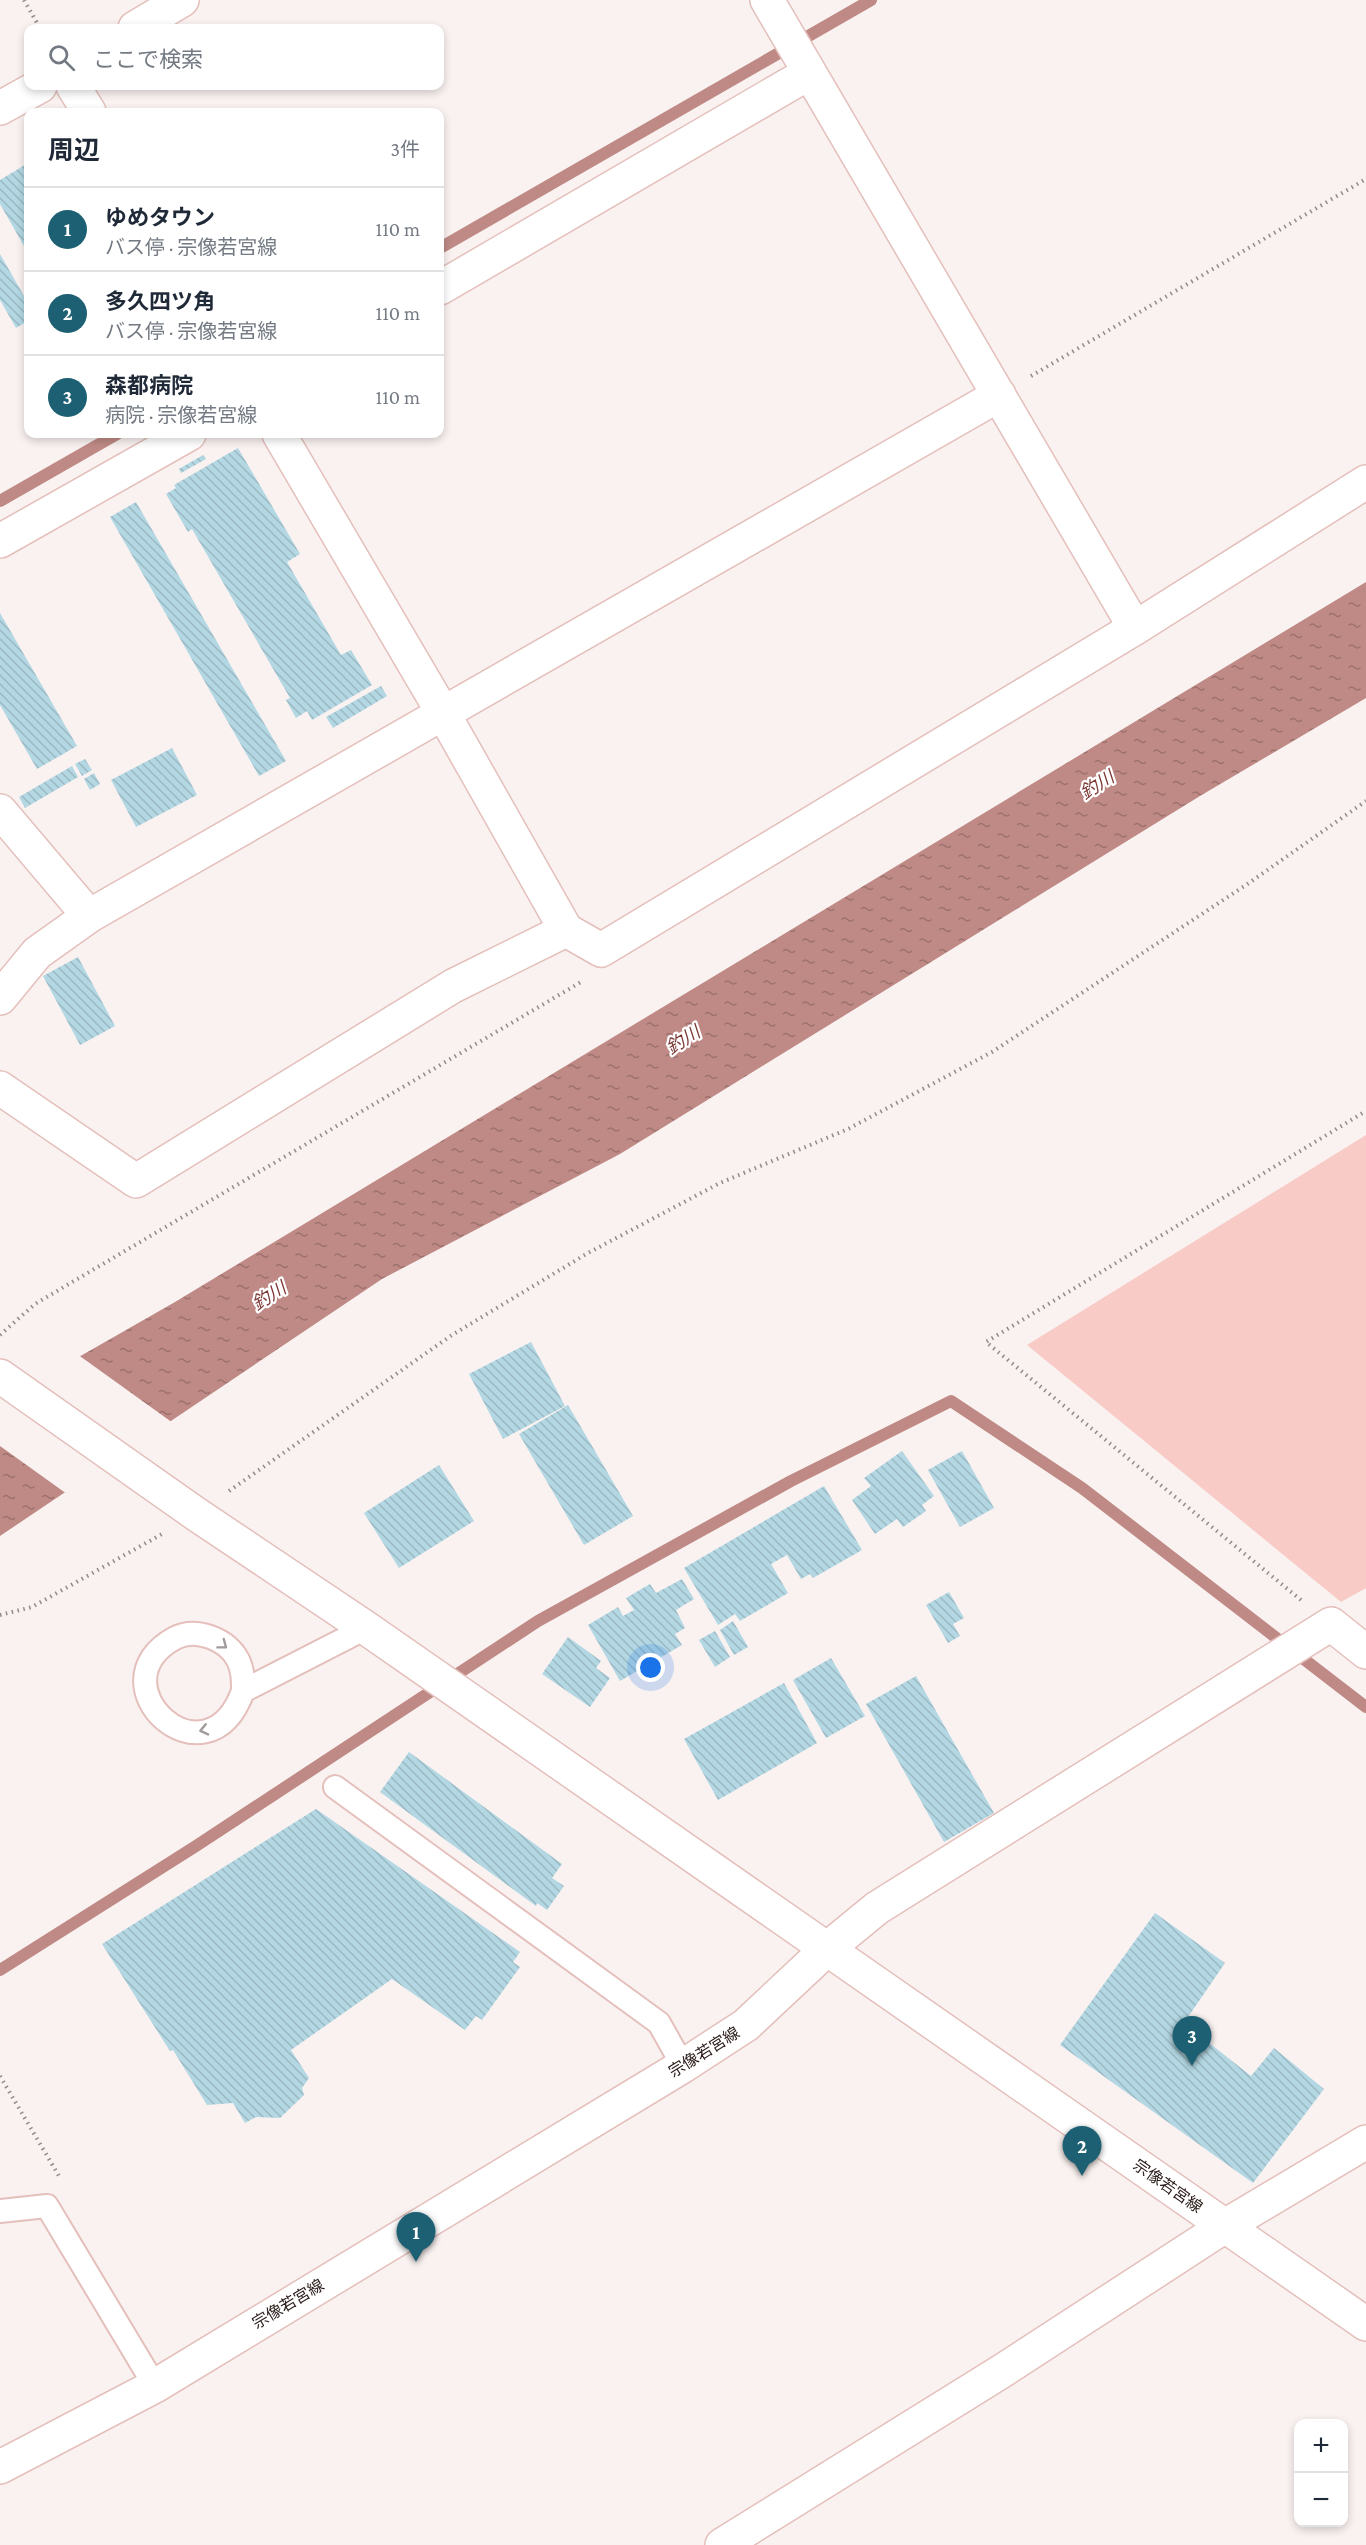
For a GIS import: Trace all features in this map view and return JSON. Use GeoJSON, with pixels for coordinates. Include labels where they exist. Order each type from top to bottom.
{"type":"FeatureCollection","features":[{"type":"Feature","properties":{"kind":"street"},"geometry":{"type":"LineString","coordinates":[[142,24],[182,0]]}},
{"type":"Feature","properties":{"kind":"street"},"geometry":{"type":"LineString","coordinates":[[767,0],[1135,628]]}},
{"type":"Feature","properties":{"kind":"street"},"geometry":{"type":"LineString","coordinates":[[444,286],[809,73]]}},
{"type":"Feature","properties":{"kind":"street"},"geometry":{"type":"LineString","coordinates":[[0,108],[33,90]]}},
{"type":"Feature","properties":{"kind":"street"},"geometry":{"type":"LineString","coordinates":[[75,90],[87,108]]}},
{"type":"Feature","properties":{"kind":"street"},"geometry":{"type":"LineString","coordinates":[[0,998],[37,953],[89,916],[999,395]]}},
{"type":"Feature","properties":{"kind":"street"},"geometry":{"type":"LineString","coordinates":[[0,542],[182,438]]}},
{"type":"Feature","properties":{"kind":"street"},"geometry":{"type":"LineString","coordinates":[[281,438],[444,713],[566,930],[601,950],[1135,628],[1366,482]]}},
{"type":"Feature","properties":{"kind":"street"},"geometry":{"type":"LineString","coordinates":[[0,811],[89,916]]}},
{"type":"Feature","properties":{"kind":"street"},"geometry":{"type":"LineString","coordinates":[[0,1088],[136,1181],[453,986],[566,930]]}},
{"type":"Feature","properties":{"kind":"street"},"geometry":{"type":"LineString","coordinates":[[0,1376],[184,1506],[366,1628],[827,1949],[877,1908],[1331,1624],[1366,1652]]}},
{"type":"Feature","properties":{"kind":"street","name":"宗像若宮線"},"geometry":{"type":"LineString","coordinates":[[0,2468],[155,2386],[683,2066],[746,2025],[827,1949],[1366,2324]]}},
{"type":"Feature","properties":{"kind":"street"},"geometry":{"type":"LineString","coordinates":[[722,2545],[1002,2371],[1225,2226],[1366,2142]]}},
{"type":"Feature","properties":{"kind":"lane"},"geometry":{"type":"LineString","coordinates":[[243,1691],[243,1674],[237,1658],[226,1645],[212,1637],[195,1634],[178,1637],[163,1645],[152,1658],[146,1674],[146,1692],[152,1707],[162,1721],[177,1729],[194,1732],[211,1729],[226,1721],[237,1708],[243,1691],[366,1628]]}},
{"type":"Feature","properties":{"kind":"lane"},"geometry":{"type":"LineString","coordinates":[[335,1787],[659,2023],[683,2066]]}},
{"type":"Feature","properties":{"kind":"lane"},"geometry":{"type":"LineString","coordinates":[[0,2211],[47,2206],[155,2386]]}},
{"type":"Feature","properties":{"kind":"path"},"geometry":{"type":"LineString","coordinates":[[24,0],[38,24]]}},
{"type":"Feature","properties":{"kind":"path"},"geometry":{"type":"LineString","coordinates":[[999,395],[1366,179]]}},
{"type":"Feature","properties":{"kind":"path"},"geometry":{"type":"LineString","coordinates":[[0,1615],[32,1607],[123,1558],[184,1506],[462,1329],[588,1253],[720,1183],[848,1129],[992,1052],[1246,885],[1366,801]]}},
{"type":"Feature","properties":{"kind":"path"},"geometry":{"type":"LineString","coordinates":[[0,1335],[35,1304],[597,972],[601,950]]}},
{"type":"Feature","properties":{"kind":"path"},"geometry":{"type":"LineString","coordinates":[[1331,1624],[986,1342],[1366,1111]]}},
{"type":"Feature","properties":{"kind":"shaded area"},"geometry":{"type":"Polygon","coordinates":[[[1366,1135],[1366,1588],[1341,1602],[1027,1345],[1366,1135]]]}},
{"type":"Feature","properties":{"kind":"water","name":"釣川"},"geometry":{"type":"Polygon","coordinates":[[[1366,582],[1366,698],[1200,796],[620,1154],[382,1279],[0,1536],[0,1402],[175,1302],[1366,582]]]}},
{"type":"Feature","properties":{"kind":"pier"},"geometry":{"type":"Polygon","coordinates":[[[77,1354],[173,1423],[67,1494],[0,1446],[0,1398],[77,1354]]]}},
{"type":"Feature","properties":{"kind":"building"},"geometry":{"type":"Polygon","coordinates":[[[24,165],[24,246],[0,204],[0,180],[24,165]]]}},
{"type":"Feature","properties":{"kind":"building"},"geometry":{"type":"Polygon","coordinates":[[[0,254],[24,296],[24,323],[16,328],[0,300],[0,254]]]}},
{"type":"Feature","properties":{"kind":"building"},"geometry":{"type":"Polygon","coordinates":[[[238,448],[300,554],[287,562],[341,655],[351,650],[372,685],[312,720],[307,711],[296,718],[286,700],[290,698],[192,529],[188,532],[166,494],[176,488],[174,485],[238,448]]]}},
{"type":"Feature","properties":{"kind":"building"},"geometry":{"type":"Polygon","coordinates":[[[203,455],[206,459],[181,473],[179,469],[203,455]]]}},
{"type":"Feature","properties":{"kind":"building"},"geometry":{"type":"Polygon","coordinates":[[[136,502],[286,761],[259,776],[110,517],[136,502]]]}},
{"type":"Feature","properties":{"kind":"building"},"geometry":{"type":"Polygon","coordinates":[[[0,613],[77,746],[37,769],[0,705],[0,613]]]}},
{"type":"Feature","properties":{"kind":"building"},"geometry":{"type":"Polygon","coordinates":[[[381,686],[387,696],[333,728],[326,717],[381,686]]]}},
{"type":"Feature","properties":{"kind":"building"},"geometry":{"type":"Polygon","coordinates":[[[172,748],[197,795],[136,827],[111,780],[172,748]]]}},
{"type":"Feature","properties":{"kind":"building"},"geometry":{"type":"Polygon","coordinates":[[[85,759],[92,770],[82,776],[75,764],[85,759]]]}},
{"type":"Feature","properties":{"kind":"building"},"geometry":{"type":"Polygon","coordinates":[[[72,766],[78,777],[25,808],[19,797],[72,766]]]}},
{"type":"Feature","properties":{"kind":"building"},"geometry":{"type":"Polygon","coordinates":[[[94,773],[100,784],[90,790],[84,779],[94,773]]]}},
{"type":"Feature","properties":{"kind":"building"},"geometry":{"type":"Polygon","coordinates":[[[78,957],[115,1026],[80,1045],[43,976],[78,957]]]}},
{"type":"Feature","properties":{"kind":"building"},"geometry":{"type":"Polygon","coordinates":[[[531,1342],[565,1406],[503,1439],[469,1374],[531,1342]]]}},
{"type":"Feature","properties":{"kind":"building"},"geometry":{"type":"Polygon","coordinates":[[[568,1405],[633,1516],[584,1545],[519,1434],[568,1405]]]}},
{"type":"Feature","properties":{"kind":"building"},"geometry":{"type":"Polygon","coordinates":[[[902,1451],[934,1496],[922,1505],[926,1511],[903,1527],[897,1519],[875,1534],[852,1500],[871,1486],[864,1478],[902,1451]]]}},
{"type":"Feature","properties":{"kind":"building"},"geometry":{"type":"Polygon","coordinates":[[[962,1451],[994,1508],[960,1527],[928,1470],[962,1451]]]}},
{"type":"Feature","properties":{"kind":"building"},"geometry":{"type":"Polygon","coordinates":[[[439,1465],[474,1521],[399,1568],[364,1513],[439,1465]]]}},
{"type":"Feature","properties":{"kind":"building"},"geometry":{"type":"Polygon","coordinates":[[[824,1486],[862,1550],[813,1578],[810,1574],[801,1579],[787,1555],[771,1564],[788,1593],[740,1621],[735,1614],[718,1625],[684,1568],[824,1486]]]}},
{"type":"Feature","properties":{"kind":"building"},"geometry":{"type":"Polygon","coordinates":[[[682,1579],[694,1599],[676,1610],[685,1628],[675,1634],[682,1645],[620,1681],[588,1625],[618,1607],[623,1616],[634,1610],[626,1598],[650,1584],[656,1593],[682,1579]]]}},
{"type":"Feature","properties":{"kind":"building"},"geometry":{"type":"Polygon","coordinates":[[[949,1592],[964,1618],[953,1624],[960,1636],[948,1643],[926,1605],[949,1592]]]}},
{"type":"Feature","properties":{"kind":"building"},"geometry":{"type":"Polygon","coordinates":[[[733,1621],[748,1647],[734,1655],[720,1630],[733,1621]]]}},
{"type":"Feature","properties":{"kind":"building"},"geometry":{"type":"Polygon","coordinates":[[[715,1631],[730,1657],[715,1667],[699,1640],[715,1631]]]}},
{"type":"Feature","properties":{"kind":"building"},"geometry":{"type":"Polygon","coordinates":[[[568,1637],[601,1661],[596,1668],[610,1678],[590,1707],[542,1674],[568,1637]]]}},
{"type":"Feature","properties":{"kind":"building"},"geometry":{"type":"Polygon","coordinates":[[[831,1658],[865,1716],[826,1738],[793,1680],[831,1658]]]}},
{"type":"Feature","properties":{"kind":"building"},"geometry":{"type":"Polygon","coordinates":[[[916,1676],[994,1813],[944,1842],[866,1704],[916,1676]]]}},
{"type":"Feature","properties":{"kind":"building"},"geometry":{"type":"Polygon","coordinates":[[[784,1683],[817,1743],[718,1800],[684,1739],[784,1683]]]}},
{"type":"Feature","properties":{"kind":"building"},"geometry":{"type":"Polygon","coordinates":[[[409,1752],[562,1864],[552,1878],[564,1886],[547,1910],[537,1903],[536,1906],[380,1792],[409,1752]]]}},
{"type":"Feature","properties":{"kind":"building"},"geometry":{"type":"Polygon","coordinates":[[[316,1809],[520,1952],[513,1962],[520,1967],[482,2020],[476,2016],[465,2030],[392,1979],[291,2050],[309,2078],[302,2088],[304,2095],[280,2118],[256,2117],[245,2123],[233,2103],[207,2105],[102,1944],[316,1809]]]}},
{"type":"Feature","properties":{"kind":"building"},"geometry":{"type":"Polygon","coordinates":[[[1155,1913],[1225,1963],[1184,2023],[1251,2076],[1274,2048],[1324,2089],[1253,2183],[1060,2045],[1155,1913]]]}},
{"type":"Feature","properties":{"kind":"waterway"},"geometry":{"type":"LineString","coordinates":[[444,246],[871,0]]}},
{"type":"Feature","properties":{"kind":"waterway"},"geometry":{"type":"LineString","coordinates":[[0,501],[110,438]]}},
{"type":"Feature","properties":{"kind":"waterway"},"geometry":{"type":"LineString","coordinates":[[0,1970],[196,1846],[538,1621],[791,1481],[951,1401],[1082,1488],[1366,1707]]}},
{"type":"Feature","properties":{"kind":"place","name":"森都病院"},"geometry":{"type":"Point","coordinates":[1192,2066]}},
{"type":"Feature","properties":{"kind":"place","name":"多久四ツ角"},"geometry":{"type":"Point","coordinates":[1082,2176]}},
{"type":"Feature","properties":{"kind":"place","name":"ゆめタウン"},"geometry":{"type":"Point","coordinates":[416,2262]}}]}
